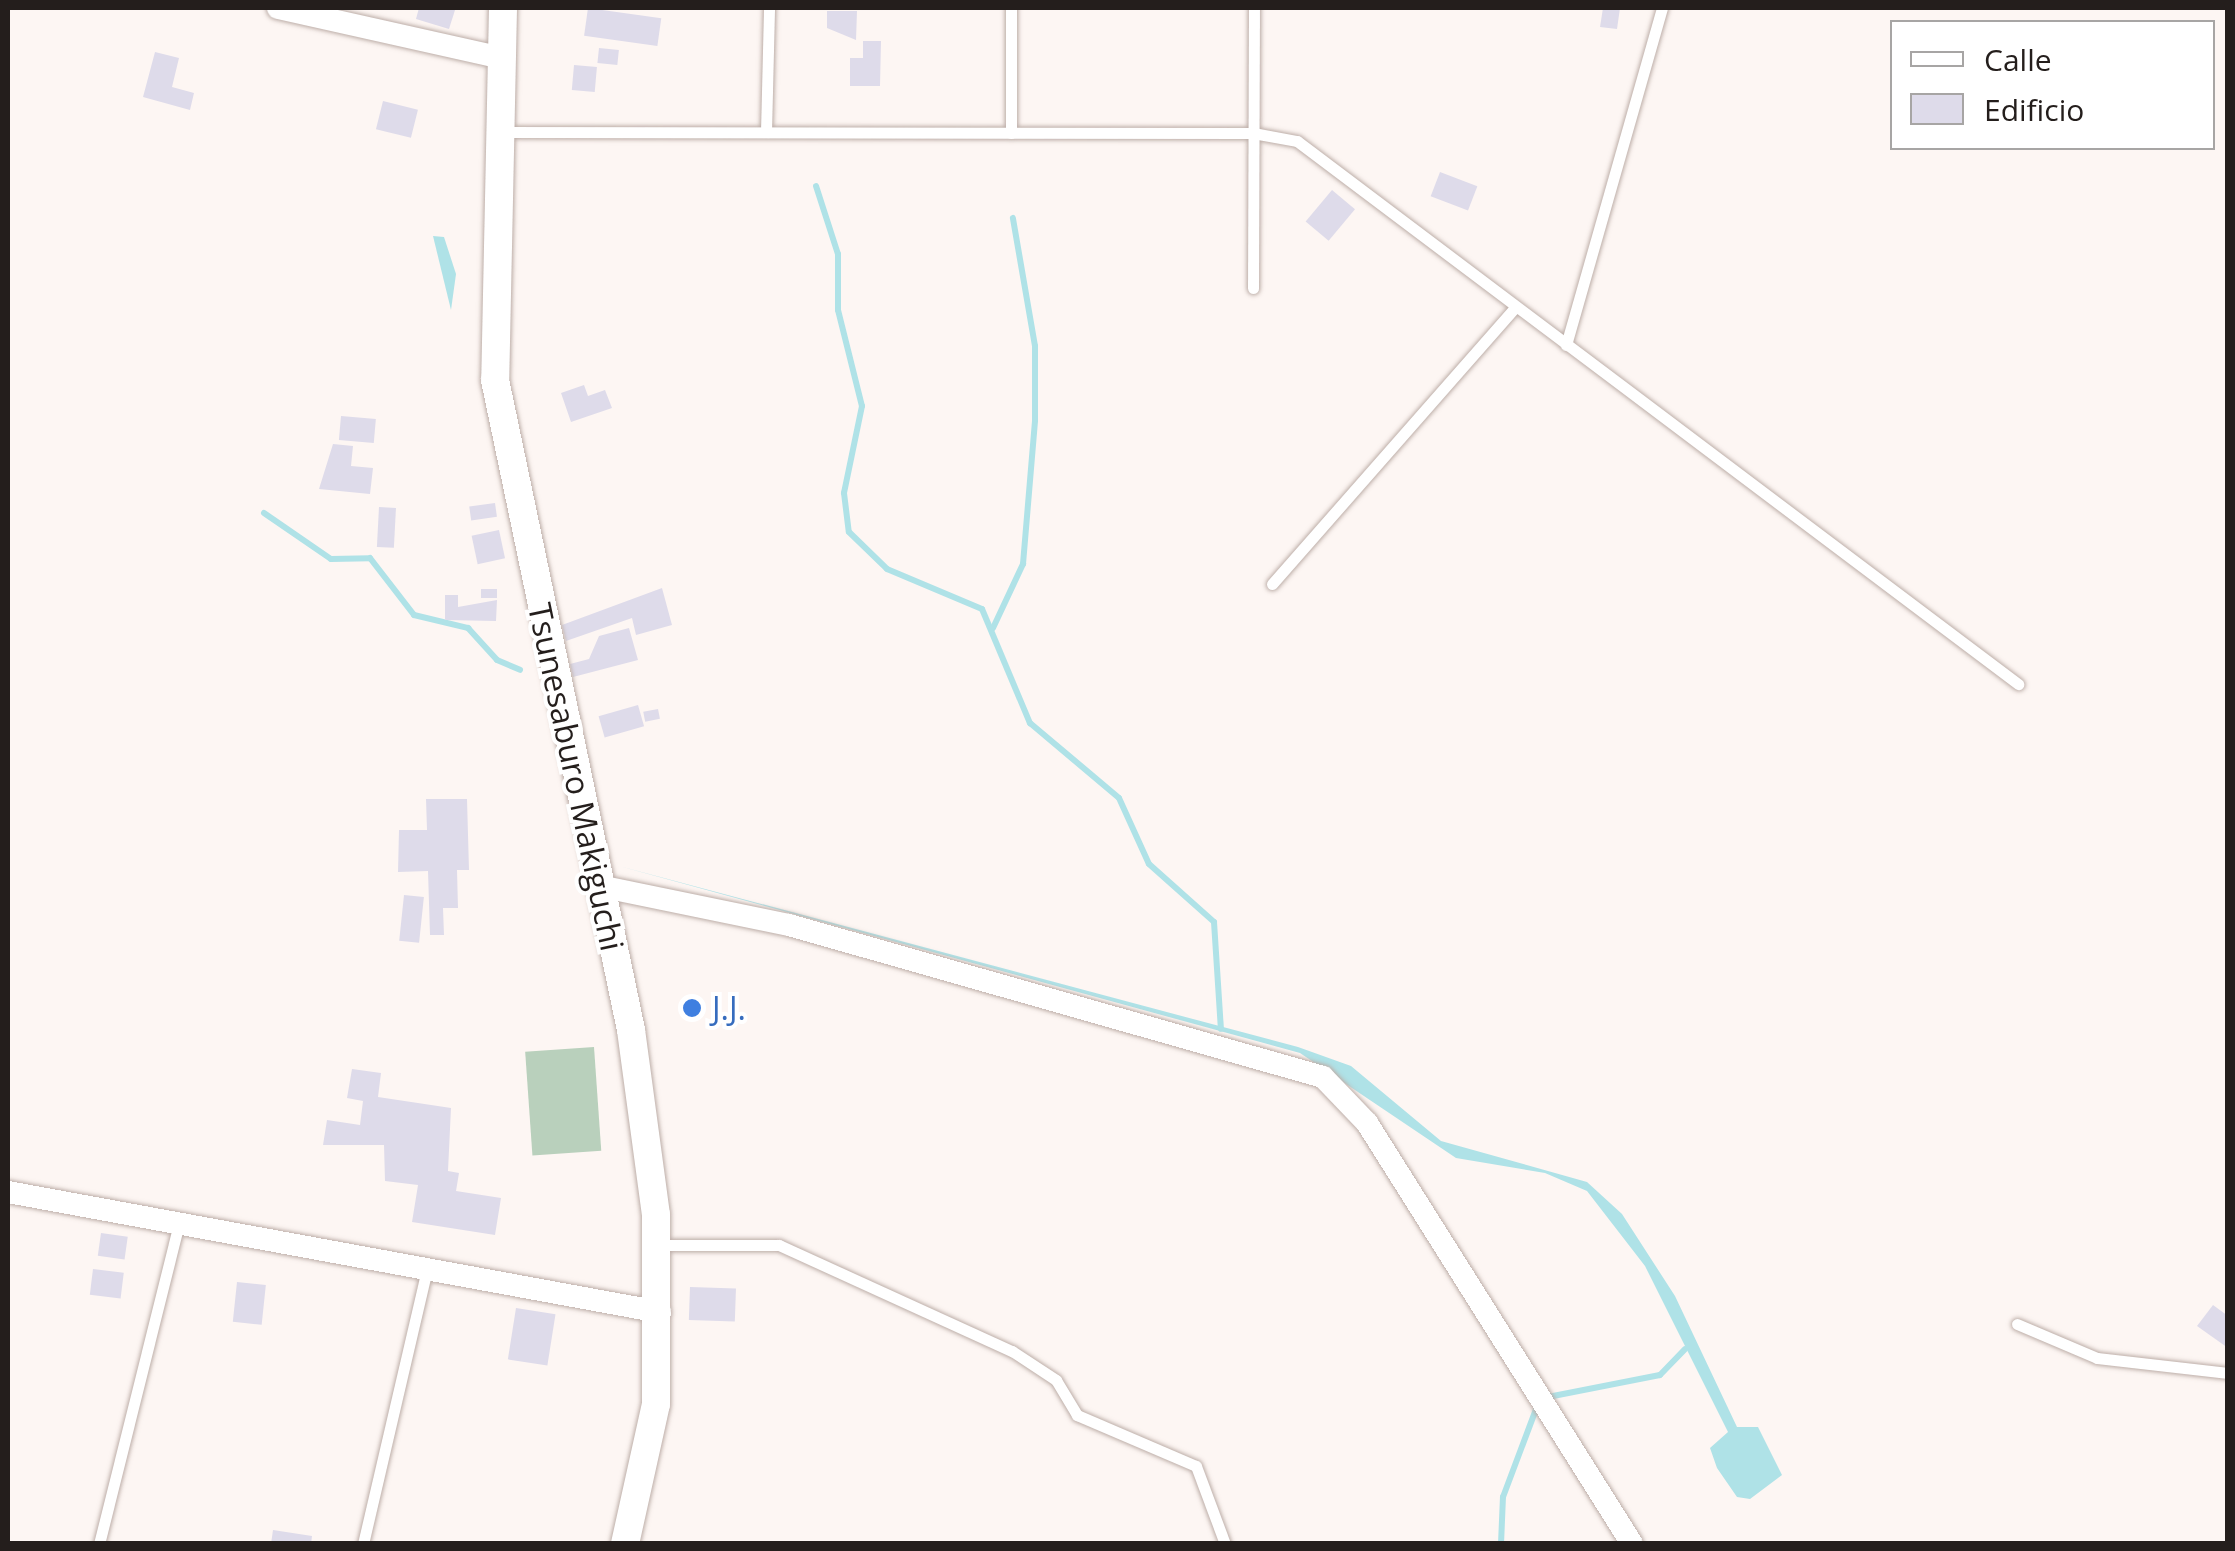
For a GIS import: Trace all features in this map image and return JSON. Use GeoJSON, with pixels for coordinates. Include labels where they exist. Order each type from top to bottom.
{"type":"FeatureCollection","features":[{"type":"Feature","properties":{"kind":"street"},"geometry":{"type":"LineString","coordinates":[[278,8],[502,58]]}},
{"type":"Feature","properties":{"kind":"street","name":"Tsunesaburo Makiguchi"},"geometry":{"type":"LineString","coordinates":[[503,8],[495,380],[639,1072],[658,1245],[656,1404],[624,1544]]}},
{"type":"Feature","properties":{"kind":"street"},"geometry":{"type":"LineString","coordinates":[[599,886],[788,925],[1322,1077],[1367,1124],[1632,1544]]}},
{"type":"Feature","properties":{"kind":"street"},"geometry":{"type":"LineString","coordinates":[[8,1192],[660,1312]]}},
{"type":"Feature","properties":{"kind":"lane"},"geometry":{"type":"LineString","coordinates":[[766,132],[768,8]]}},
{"type":"Feature","properties":{"kind":"lane"},"geometry":{"type":"LineString","coordinates":[[1010,8],[1010,133]]}},
{"type":"Feature","properties":{"kind":"lane"},"geometry":{"type":"LineString","coordinates":[[1253,288],[1254,8]]}},
{"type":"Feature","properties":{"kind":"lane"},"geometry":{"type":"LineString","coordinates":[[1566,345],[1662,8]]}},
{"type":"Feature","properties":{"kind":"lane"},"geometry":{"type":"LineString","coordinates":[[498,132],[1253,133],[1296,141],[2018,684]]}},
{"type":"Feature","properties":{"kind":"lane"},"geometry":{"type":"LineString","coordinates":[[1272,584],[1515,307]]}},
{"type":"Feature","properties":{"kind":"lane"},"geometry":{"type":"LineString","coordinates":[[99,1544],[179,1224]]}},
{"type":"Feature","properties":{"kind":"lane"},"geometry":{"type":"LineString","coordinates":[[658,1245],[779,1245],[1012,1351],[1056,1380],[1077,1416],[1196,1466],[1225,1544]]}},
{"type":"Feature","properties":{"kind":"lane"},"geometry":{"type":"LineString","coordinates":[[363,1544],[427,1269]]}},
{"type":"Feature","properties":{"kind":"lane"},"geometry":{"type":"LineString","coordinates":[[2017,1324],[2096,1358],[2228,1373]]}},
{"type":"Feature","properties":{"kind":"green space"},"geometry":{"type":"Polygon","coordinates":[[[594,1047],[601,1151],[532,1156],[525,1052],[594,1047]]]}},
{"type":"Feature","properties":{"kind":"water"},"geometry":{"type":"Polygon","coordinates":[[[433,236],[444,237],[456,274],[451,310],[433,236]]]}},
{"type":"Feature","properties":{"kind":"water"},"geometry":{"type":"Polygon","coordinates":[[[619,866],[1298,1047],[1351,1066],[1441,1141],[1587,1182],[1622,1214],[1675,1296],[1737,1427],[1758,1427],[1782,1475],[1750,1499],[1737,1497],[1717,1468],[1710,1448],[1728,1432],[1645,1266],[1587,1191],[1545,1173],[1456,1158],[1300,1053],[619,866]]]}},
{"type":"Feature","properties":{"kind":"building"},"geometry":{"type":"Polygon","coordinates":[[[419,8],[455,10],[449,29],[416,19],[419,8]]]}},
{"type":"Feature","properties":{"kind":"building"},"geometry":{"type":"Polygon","coordinates":[[[588,8],[661,18],[657,46],[584,36],[588,8]]]}},
{"type":"Feature","properties":{"kind":"building"},"geometry":{"type":"Polygon","coordinates":[[[1603,8],[1620,8],[1617,29],[1600,27],[1603,8]]]}},
{"type":"Feature","properties":{"kind":"building"},"geometry":{"type":"Polygon","coordinates":[[[827,11],[857,11],[856,40],[827,28],[827,11]]]}},
{"type":"Feature","properties":{"kind":"building"},"geometry":{"type":"Polygon","coordinates":[[[863,41],[881,41],[880,86],[850,86],[850,58],[863,58],[863,41]]]}},
{"type":"Feature","properties":{"kind":"building"},"geometry":{"type":"Polygon","coordinates":[[[599,48],[619,50],[617,65],[597,63],[599,48]]]}},
{"type":"Feature","properties":{"kind":"building"},"geometry":{"type":"Polygon","coordinates":[[[155,52],[179,58],[172,87],[194,93],[190,110],[143,97],[155,52]]]}},
{"type":"Feature","properties":{"kind":"building"},"geometry":{"type":"Polygon","coordinates":[[[574,65],[597,67],[595,92],[572,90],[574,65]]]}},
{"type":"Feature","properties":{"kind":"building"},"geometry":{"type":"Polygon","coordinates":[[[383,101],[418,110],[411,138],[376,129],[383,101]]]}},
{"type":"Feature","properties":{"kind":"building"},"geometry":{"type":"Polygon","coordinates":[[[1440,172],[1477,186],[1468,211],[1431,196],[1440,172]]]}},
{"type":"Feature","properties":{"kind":"building"},"geometry":{"type":"Polygon","coordinates":[[[1332,190],[1355,209],[1329,241],[1306,221],[1332,190]]]}},
{"type":"Feature","properties":{"kind":"building"},"geometry":{"type":"Polygon","coordinates":[[[584,385],[588,396],[605,390],[612,408],[571,422],[561,393],[584,385]]]}},
{"type":"Feature","properties":{"kind":"building"},"geometry":{"type":"Polygon","coordinates":[[[341,416],[376,419],[374,443],[339,440],[341,416]]]}},
{"type":"Feature","properties":{"kind":"building"},"geometry":{"type":"Polygon","coordinates":[[[333,444],[353,446],[351,466],[373,468],[370,494],[319,489],[333,444]]]}},
{"type":"Feature","properties":{"kind":"building"},"geometry":{"type":"Polygon","coordinates":[[[495,503],[497,517],[471,520],[469,507],[495,503]]]}},
{"type":"Feature","properties":{"kind":"building"},"geometry":{"type":"Polygon","coordinates":[[[379,507],[396,508],[394,548],[377,547],[379,507]]]}},
{"type":"Feature","properties":{"kind":"building"},"geometry":{"type":"Polygon","coordinates":[[[499,530],[505,558],[478,564],[472,536],[499,530]]]}},
{"type":"Feature","properties":{"kind":"building"},"geometry":{"type":"Polygon","coordinates":[[[662,588],[672,625],[636,635],[632,618],[566,641],[562,625],[662,588]]]}},
{"type":"Feature","properties":{"kind":"building"},"geometry":{"type":"Polygon","coordinates":[[[481,589],[497,589],[497,598],[481,598],[481,589]]]}},
{"type":"Feature","properties":{"kind":"building"},"geometry":{"type":"Polygon","coordinates":[[[445,595],[458,595],[458,607],[497,600],[496,621],[445,620],[445,595]]]}},
{"type":"Feature","properties":{"kind":"building"},"geometry":{"type":"Polygon","coordinates":[[[629,628],[638,660],[573,677],[570,664],[589,659],[599,636],[629,628]]]}},
{"type":"Feature","properties":{"kind":"building"},"geometry":{"type":"Polygon","coordinates":[[[638,705],[644,726],[605,737],[599,716],[638,705]]]}},
{"type":"Feature","properties":{"kind":"building"},"geometry":{"type":"Polygon","coordinates":[[[658,709],[660,719],[645,722],[643,712],[658,709]]]}},
{"type":"Feature","properties":{"kind":"building"},"geometry":{"type":"Polygon","coordinates":[[[426,799],[467,799],[469,870],[457,870],[458,908],[443,908],[444,935],[430,935],[428,871],[398,872],[399,830],[427,830],[426,799]]]}},
{"type":"Feature","properties":{"kind":"building"},"geometry":{"type":"Polygon","coordinates":[[[404,895],[424,897],[419,943],[399,941],[404,895]]]}},
{"type":"Feature","properties":{"kind":"building"},"geometry":{"type":"Polygon","coordinates":[[[352,1069],[381,1073],[378,1097],[451,1108],[448,1171],[459,1173],[456,1191],[501,1198],[495,1235],[412,1222],[418,1185],[385,1181],[384,1145],[323,1145],[327,1120],[360,1125],[363,1101],[347,1098],[352,1069]]]}},
{"type":"Feature","properties":{"kind":"building"},"geometry":{"type":"Polygon","coordinates":[[[101,1233],[128,1237],[125,1260],[98,1256],[101,1233]]]}},
{"type":"Feature","properties":{"kind":"building"},"geometry":{"type":"Polygon","coordinates":[[[93,1269],[124,1273],[121,1299],[90,1295],[93,1269]]]}},
{"type":"Feature","properties":{"kind":"building"},"geometry":{"type":"Polygon","coordinates":[[[237,1282],[266,1285],[262,1325],[233,1322],[237,1282]]]}},
{"type":"Feature","properties":{"kind":"building"},"geometry":{"type":"Polygon","coordinates":[[[690,1287],[736,1289],[735,1322],[689,1320],[690,1287]]]}},
{"type":"Feature","properties":{"kind":"building"},"geometry":{"type":"Polygon","coordinates":[[[2213,1305],[2228,1316],[2228,1348],[2197,1326],[2213,1305]]]}},
{"type":"Feature","properties":{"kind":"building"},"geometry":{"type":"Polygon","coordinates":[[[516,1308],[556,1314],[547,1366],[508,1359],[516,1308]]]}},
{"type":"Feature","properties":{"kind":"building"},"geometry":{"type":"Polygon","coordinates":[[[273,1530],[312,1536],[311,1544],[271,1544],[273,1530]]]}},
{"type":"Feature","properties":{"kind":"waterway"},"geometry":{"type":"LineString","coordinates":[[816,186],[838,254],[838,310],[862,406],[844,493],[849,532],[887,569],[982,609],[1030,723],[1119,798],[1149,864],[1214,922],[1221,1029]]}},
{"type":"Feature","properties":{"kind":"waterway"},"geometry":{"type":"LineString","coordinates":[[993,628],[1023,564],[1035,420],[1035,346],[1013,218]]}},
{"type":"Feature","properties":{"kind":"waterway"},"geometry":{"type":"LineString","coordinates":[[264,513],[331,559],[370,558],[414,615],[468,628],[497,660],[520,670]]}},
{"type":"Feature","properties":{"kind":"waterway"},"geometry":{"type":"LineString","coordinates":[[1548,1397],[1660,1375],[1685,1349]]}},
{"type":"Feature","properties":{"kind":"waterway"},"geometry":{"type":"LineString","coordinates":[[1501,1544],[1503,1497],[1538,1404]]}},
{"type":"Feature","properties":{"kind":"place","name":"J.J."},"geometry":{"type":"Point","coordinates":[692,1008]}}]}
